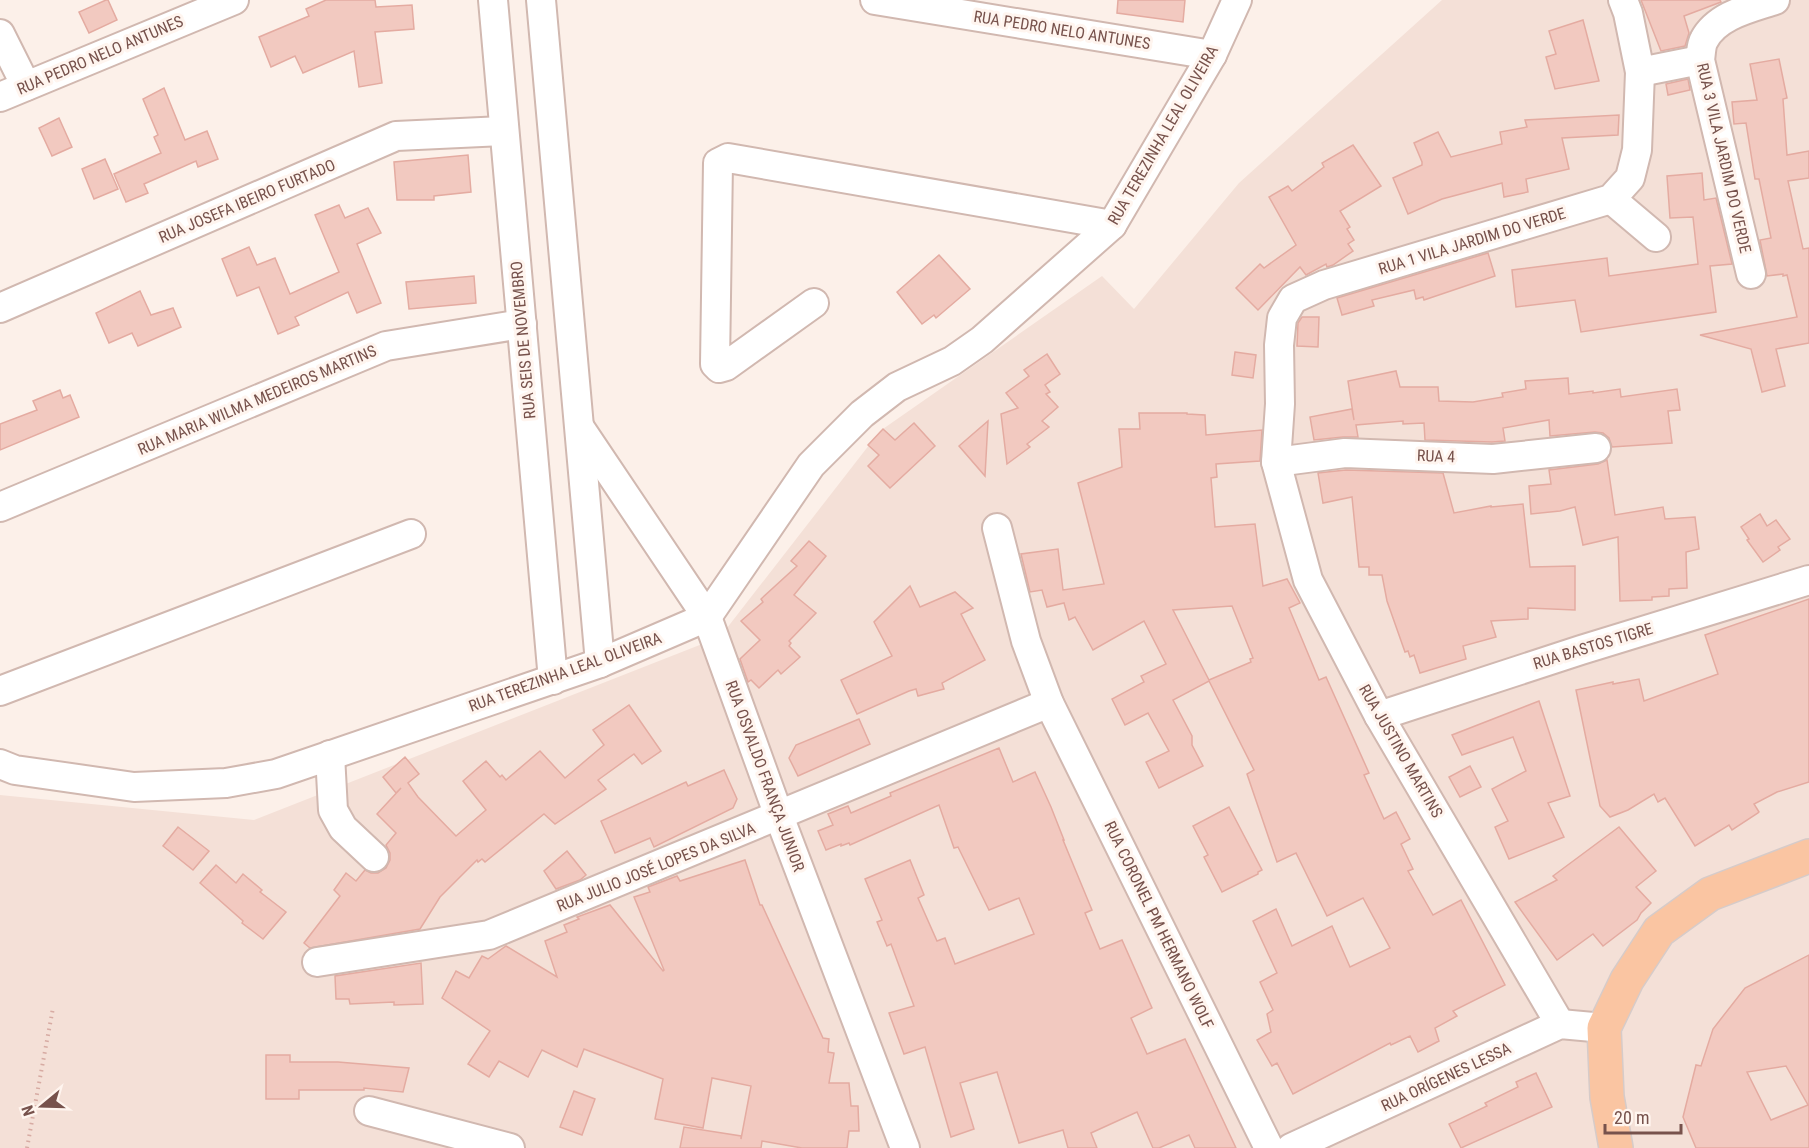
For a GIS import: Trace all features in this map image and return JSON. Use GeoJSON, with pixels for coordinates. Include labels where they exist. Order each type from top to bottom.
{"type":"FeatureCollection","features":[{"type":"Feature","properties":{"kind":"main road"},"geometry":{"type":"LineString","coordinates":[[1616,1148],[1607,1097],[1604,1028],[1627,980],[1659,931],[1710,894],[1809,856]]}},
{"type":"Feature","properties":{"kind":"street","name":"RUA PEDRO NELO ANTUNES"},"geometry":{"type":"LineString","coordinates":[[0,97],[234,0]]}},
{"type":"Feature","properties":{"kind":"street","name":"RUA SEIS DE NOVEMBRO"},"geometry":{"type":"LineString","coordinates":[[493,0],[553,680]]}},
{"type":"Feature","properties":{"kind":"street"},"geometry":{"type":"LineString","coordinates":[[541,0],[600,663]]}},
{"type":"Feature","properties":{"kind":"street","name":"RUA PEDRO NELO ANTUNES"},"geometry":{"type":"LineString","coordinates":[[875,0],[1212,55]]}},
{"type":"Feature","properties":{"kind":"street","name":"RUA TEREZINHA LEAL OLIVEIRA"},"geometry":{"type":"LineString","coordinates":[[0,764],[15,770],[134,787],[226,783],[276,774],[600,663],[707,617],[811,465],[862,414],[897,387],[952,361],[982,340],[1112,225],[1212,55],[1237,0]]}},
{"type":"Feature","properties":{"kind":"street"},"geometry":{"type":"LineString","coordinates":[[1623,0],[1628,13],[1640,72],[1635,160],[1630,178],[1611,200],[1656,237]]}},
{"type":"Feature","properties":{"kind":"street"},"geometry":{"type":"LineString","coordinates":[[1640,72],[1702,50],[1719,24],[1741,11],[1775,0]]}},
{"type":"Feature","properties":{"kind":"street"},"geometry":{"type":"LineString","coordinates":[[0,34],[27,86]]}},
{"type":"Feature","properties":{"kind":"street","name":"RUA 3 VILA JARDIM DO VERDE"},"geometry":{"type":"LineString","coordinates":[[1702,50],[1751,274]]}},
{"type":"Feature","properties":{"kind":"street","name":"RUA JOSEFA IBEIRO FURTADO"},"geometry":{"type":"LineString","coordinates":[[0,308],[396,136],[503,131]]}},
{"type":"Feature","properties":{"kind":"street"},"geometry":{"type":"LineString","coordinates":[[814,303],[726,366],[719,368],[715,364],[718,163],[728,158],[1112,225]]}},
{"type":"Feature","properties":{"kind":"street","name":"RUA 1 VILA JARDIM DO VERDE"},"geometry":{"type":"LineString","coordinates":[[1276,462],[1280,404],[1279,345],[1282,318],[1293,299],[1324,285],[1611,200]]}},
{"type":"Feature","properties":{"kind":"street","name":"RUA MARIA WILMA MEDEIROS MARTINS"},"geometry":{"type":"LineString","coordinates":[[0,507],[386,346],[522,324]]}},
{"type":"Feature","properties":{"kind":"street","name":"RUA OSVALDO FRANÇA JUNIOR"},"geometry":{"type":"LineString","coordinates":[[580,428],[707,617],[779,816],[905,1148]]}},
{"type":"Feature","properties":{"kind":"street","name":"RUA 4"},"geometry":{"type":"LineString","coordinates":[[1276,462],[1345,453],[1493,459],[1596,447]]}},
{"type":"Feature","properties":{"kind":"street","name":"RUA JUSTINO MARTINS"},"geometry":{"type":"LineString","coordinates":[[1276,462],[1308,580],[1379,716],[1560,1024]]}},
{"type":"Feature","properties":{"kind":"street","name":"RUA CORONEL PM HERMANO WOLF"},"geometry":{"type":"LineString","coordinates":[[997,528],[1026,641],[1049,703],[1269,1148]]}},
{"type":"Feature","properties":{"kind":"street"},"geometry":{"type":"LineString","coordinates":[[0,691],[411,534]]}},
{"type":"Feature","properties":{"kind":"street","name":"RUA BASTOS TIGRE"},"geometry":{"type":"LineString","coordinates":[[1379,716],[1581,650],[1809,580]]}},
{"type":"Feature","properties":{"kind":"street","name":"RUA JULIO JOSÉ LOPES DA SILVA"},"geometry":{"type":"LineString","coordinates":[[317,962],[489,935],[1049,703]]}},
{"type":"Feature","properties":{"kind":"street"},"geometry":{"type":"LineString","coordinates":[[330,755],[333,810],[343,828],[374,857]]}},
{"type":"Feature","properties":{"kind":"street","name":"RUA ORÍGENES LESSA"},"geometry":{"type":"LineString","coordinates":[[1291,1148],[1560,1024],[1604,1028]]}},
{"type":"Feature","properties":{"kind":"street"},"geometry":{"type":"LineString","coordinates":[[369,1111],[510,1148]]}},
{"type":"Feature","properties":{"kind":"path"},"geometry":{"type":"LineString","coordinates":[[27,1148],[53,1008]]}},
{"type":"Feature","properties":{"kind":"shaded area"},"geometry":{"type":"Polygon","coordinates":[[[1442,0],[1809,0],[1809,1148],[0,1148],[0,795],[254,820],[720,637],[880,431],[1102,276],[1134,309],[1239,183],[1442,0]]]}},
{"type":"Feature","properties":{"kind":"building"},"geometry":{"type":"Polygon","coordinates":[[[106,0],[117,20],[89,33],[79,12],[106,0]]]}},
{"type":"Feature","properties":{"kind":"building"},"geometry":{"type":"Polygon","coordinates":[[[326,0],[375,0],[376,7],[412,5],[414,29],[375,32],[382,83],[359,87],[354,51],[303,73],[295,56],[271,67],[259,37],[309,16],[306,9],[326,0]]]}},
{"type":"Feature","properties":{"kind":"building"},"geometry":{"type":"Polygon","coordinates":[[[1118,0],[1185,0],[1183,22],[1117,13],[1118,0]]]}},
{"type":"Feature","properties":{"kind":"building"},"geometry":{"type":"Polygon","coordinates":[[[1641,0],[1720,0],[1721,2],[1684,16],[1689,33],[1685,46],[1661,51],[1641,0]]]}},
{"type":"Feature","properties":{"kind":"building"},"geometry":{"type":"Polygon","coordinates":[[[1583,20],[1599,81],[1555,89],[1546,57],[1556,54],[1549,31],[1583,20]]]}},
{"type":"Feature","properties":{"kind":"building"},"geometry":{"type":"Polygon","coordinates":[[[1779,59],[1787,98],[1783,99],[1787,155],[1809,151],[1809,178],[1788,181],[1803,249],[1809,248],[1809,343],[1776,349],[1785,386],[1762,392],[1751,349],[1700,335],[1797,317],[1787,275],[1767,276],[1760,240],[1771,238],[1759,179],[1755,179],[1746,123],[1734,124],[1732,102],[1757,100],[1750,64],[1779,59]]]}},
{"type":"Feature","properties":{"kind":"building"},"geometry":{"type":"Polygon","coordinates":[[[1688,79],[1690,90],[1668,95],[1666,84],[1688,79]]]}},
{"type":"Feature","properties":{"kind":"building"},"geometry":{"type":"Polygon","coordinates":[[[164,88],[185,140],[207,131],[218,159],[198,167],[196,161],[144,184],[148,193],[126,202],[114,174],[161,153],[154,137],[158,135],[143,99],[164,88]]]}},
{"type":"Feature","properties":{"kind":"building"},"geometry":{"type":"Polygon","coordinates":[[[1619,115],[1618,135],[1562,138],[1569,169],[1526,179],[1528,192],[1504,197],[1502,183],[1442,199],[1408,214],[1393,178],[1422,165],[1414,143],[1438,132],[1451,157],[1502,144],[1500,132],[1527,127],[1525,120],[1619,115]]]}},
{"type":"Feature","properties":{"kind":"building"},"geometry":{"type":"Polygon","coordinates":[[[59,118],[72,147],[52,156],[39,128],[59,118]]]}},
{"type":"Feature","properties":{"kind":"building"},"geometry":{"type":"Polygon","coordinates":[[[1353,145],[1381,186],[1340,211],[1350,227],[1347,229],[1354,240],[1348,244],[1353,251],[1333,265],[1327,267],[1326,264],[1306,275],[1300,267],[1258,310],[1236,288],[1260,264],[1264,268],[1296,245],[1269,197],[1288,186],[1292,191],[1324,167],[1322,163],[1353,145]]]}},
{"type":"Feature","properties":{"kind":"building"},"geometry":{"type":"Polygon","coordinates":[[[468,155],[471,192],[434,196],[434,200],[397,200],[394,162],[468,155]]]}},
{"type":"Feature","properties":{"kind":"building"},"geometry":{"type":"Polygon","coordinates":[[[105,159],[118,189],[94,199],[82,169],[105,159]]]}},
{"type":"Feature","properties":{"kind":"building"},"geometry":{"type":"Polygon","coordinates":[[[1702,173],[1704,200],[1716,198],[1732,264],[1710,266],[1716,312],[1581,332],[1575,300],[1516,307],[1512,270],[1607,258],[1609,276],[1698,264],[1693,217],[1670,218],[1667,176],[1702,173]]]}},
{"type":"Feature","properties":{"kind":"building"},"geometry":{"type":"Polygon","coordinates":[[[339,205],[345,218],[368,208],[381,233],[357,244],[381,303],[357,313],[348,292],[295,317],[299,325],[278,334],[259,287],[237,296],[222,259],[249,247],[257,265],[275,258],[290,294],[339,272],[315,215],[339,205]]]}},
{"type":"Feature","properties":{"kind":"building"},"geometry":{"type":"Polygon","coordinates":[[[1488,253],[1495,276],[1424,300],[1423,297],[1416,299],[1414,290],[1372,300],[1374,306],[1342,315],[1337,298],[1488,253]]]}},
{"type":"Feature","properties":{"kind":"building"},"geometry":{"type":"Polygon","coordinates":[[[939,255],[970,289],[936,318],[934,315],[922,324],[897,292],[939,255]]]}},
{"type":"Feature","properties":{"kind":"building"},"geometry":{"type":"Polygon","coordinates":[[[474,276],[476,303],[409,309],[406,282],[474,276]]]}},
{"type":"Feature","properties":{"kind":"building"},"geometry":{"type":"Polygon","coordinates":[[[140,291],[151,315],[173,308],[181,327],[138,346],[132,333],[109,343],[96,313],[140,291]]]}},
{"type":"Feature","properties":{"kind":"building"},"geometry":{"type":"Polygon","coordinates":[[[1302,317],[1319,317],[1318,347],[1297,346],[1298,323],[1302,317]]]}},
{"type":"Feature","properties":{"kind":"building"},"geometry":{"type":"Polygon","coordinates":[[[1235,352],[1256,355],[1253,378],[1232,375],[1235,352]]]}},
{"type":"Feature","properties":{"kind":"building"},"geometry":{"type":"Polygon","coordinates":[[[1047,354],[1060,374],[1045,385],[1050,392],[1046,394],[1058,407],[1042,421],[1049,427],[1027,444],[1030,447],[1007,464],[1001,414],[1018,408],[1006,393],[1029,376],[1024,370],[1047,354]]]}},
{"type":"Feature","properties":{"kind":"building"},"geometry":{"type":"Polygon","coordinates":[[[1396,371],[1400,387],[1438,387],[1439,401],[1473,402],[1503,397],[1502,393],[1526,389],[1525,381],[1568,378],[1569,394],[1620,389],[1621,397],[1677,389],[1680,410],[1668,411],[1672,443],[1612,447],[1609,438],[1603,433],[1550,436],[1549,420],[1503,428],[1505,441],[1425,440],[1424,423],[1403,424],[1403,421],[1356,425],[1358,437],[1314,440],[1310,417],[1352,409],[1354,420],[1348,381],[1396,371]]]}},
{"type":"Feature","properties":{"kind":"building"},"geometry":{"type":"Polygon","coordinates":[[[60,390],[63,398],[70,395],[79,417],[0,450],[0,424],[37,410],[33,401],[60,390]]]}},
{"type":"Feature","properties":{"kind":"building"},"geometry":{"type":"Polygon","coordinates":[[[1139,413],[1187,413],[1205,415],[1206,435],[1262,430],[1260,461],[1216,464],[1217,477],[1211,478],[1215,527],[1255,524],[1263,586],[1287,579],[1300,603],[1289,608],[1319,680],[1326,677],[1369,773],[1364,775],[1384,819],[1396,812],[1410,839],[1401,844],[1413,869],[1408,871],[1433,915],[1461,900],[1505,985],[1453,1011],[1457,1016],[1435,1028],[1439,1041],[1418,1052],[1410,1036],[1391,1045],[1390,1043],[1293,1094],[1277,1063],[1272,1066],[1257,1040],[1271,1032],[1267,1014],[1273,1010],[1260,982],[1277,973],[1253,921],[1276,909],[1292,946],[1332,926],[1350,967],[1390,948],[1363,898],[1327,916],[1296,853],[1277,862],[1247,774],[1254,770],[1209,681],[1173,700],[1192,736],[1192,745],[1203,766],[1159,788],[1146,762],[1169,751],[1148,713],[1125,725],[1112,699],[1144,682],[1141,676],[1166,664],[1144,621],[1093,650],[1075,617],[1069,620],[1064,603],[1047,607],[1042,590],[1030,592],[1021,554],[1058,549],[1063,590],[1104,584],[1078,483],[1122,467],[1119,429],[1140,429],[1139,413]],[[1232,606],[1173,610],[1209,680],[1251,662],[1250,659],[1253,658],[1232,606]]]}},
{"type":"Feature","properties":{"kind":"building"},"geometry":{"type":"Polygon","coordinates":[[[988,421],[985,476],[959,446],[988,421]]]}},
{"type":"Feature","properties":{"kind":"building"},"geometry":{"type":"Polygon","coordinates":[[[914,423],[935,446],[890,488],[868,466],[879,455],[868,445],[883,429],[895,440],[914,423]]]}},
{"type":"Feature","properties":{"kind":"building"},"geometry":{"type":"Polygon","coordinates":[[[1607,460],[1615,515],[1663,507],[1665,519],[1695,517],[1699,549],[1686,552],[1687,588],[1669,589],[1669,596],[1652,597],[1652,600],[1620,601],[1618,537],[1583,545],[1575,507],[1531,514],[1529,486],[1551,484],[1549,470],[1598,464],[1607,460]]]}},
{"type":"Feature","properties":{"kind":"building"},"geometry":{"type":"Polygon","coordinates":[[[1346,470],[1443,473],[1454,513],[1491,506],[1523,504],[1530,567],[1575,566],[1575,610],[1528,608],[1528,619],[1491,621],[1496,637],[1463,646],[1466,659],[1420,673],[1414,655],[1410,657],[1408,651],[1405,652],[1387,601],[1382,575],[1369,575],[1369,567],[1359,567],[1352,497],[1323,503],[1318,473],[1346,470]]]}},
{"type":"Feature","properties":{"kind":"building"},"geometry":{"type":"Polygon","coordinates":[[[1760,514],[1767,526],[1776,520],[1790,539],[1778,547],[1780,550],[1763,562],[1747,540],[1749,539],[1741,527],[1760,514]]]}},
{"type":"Feature","properties":{"kind":"building"},"geometry":{"type":"Polygon","coordinates":[[[809,541],[826,556],[794,595],[816,613],[789,641],[791,643],[789,646],[800,657],[781,674],[778,670],[759,688],[751,680],[748,682],[740,659],[760,640],[741,621],[763,602],[761,599],[797,566],[791,561],[809,541]]]}},
{"type":"Feature","properties":{"kind":"building"},"geometry":{"type":"Polygon","coordinates":[[[910,586],[920,607],[955,592],[973,608],[961,614],[985,660],[942,683],[944,689],[918,696],[916,689],[909,691],[857,714],[841,680],[892,656],[874,622],[910,586]]]}},
{"type":"Feature","properties":{"kind":"building"},"geometry":{"type":"Polygon","coordinates":[[[1809,599],[1809,782],[1777,792],[1754,804],[1758,813],[1732,830],[1729,825],[1695,846],[1665,798],[1658,802],[1654,794],[1628,810],[1610,817],[1600,806],[1576,690],[1639,679],[1644,701],[1718,674],[1705,635],[1809,599]]]}},
{"type":"Feature","properties":{"kind":"building"},"geometry":{"type":"Polygon","coordinates":[[[1539,701],[1570,796],[1548,803],[1564,837],[1509,859],[1495,827],[1508,821],[1492,789],[1526,771],[1513,737],[1462,755],[1452,735],[1539,701]]]}},
{"type":"Feature","properties":{"kind":"building"},"geometry":{"type":"Polygon","coordinates":[[[629,705],[661,751],[642,764],[634,754],[598,780],[606,789],[555,824],[544,814],[485,862],[482,859],[478,862],[477,860],[440,897],[420,929],[310,948],[304,943],[340,896],[334,890],[346,873],[356,881],[365,870],[378,873],[386,868],[390,860],[390,853],[386,845],[396,833],[377,814],[401,788],[396,793],[383,777],[405,757],[419,774],[408,783],[418,797],[456,836],[486,810],[463,781],[486,761],[500,777],[502,775],[506,780],[540,751],[565,778],[604,745],[593,730],[629,705]]]}},
{"type":"Feature","properties":{"kind":"building"},"geometry":{"type":"Polygon","coordinates":[[[859,719],[870,744],[798,776],[789,758],[796,745],[859,719]]]}},
{"type":"Feature","properties":{"kind":"building"},"geometry":{"type":"Polygon","coordinates":[[[999,748],[1013,782],[1035,772],[1092,910],[1085,913],[1100,949],[1122,940],[1152,1008],[1131,1018],[1147,1054],[1185,1039],[1236,1148],[1195,1148],[1189,1135],[1159,1148],[1153,1148],[1137,1112],[1091,1133],[1097,1148],[1068,1148],[1063,1130],[1019,1143],[997,1072],[960,1083],[974,1129],[951,1137],[925,1047],[904,1054],[889,1013],[914,1006],[891,944],[887,946],[877,922],[882,920],[865,879],[910,860],[924,895],[918,898],[937,941],[945,938],[955,964],[1034,934],[1019,898],[989,910],[958,847],[954,848],[939,805],[850,845],[849,843],[841,846],[841,844],[826,850],[818,831],[833,825],[828,814],[848,806],[851,813],[891,796],[890,793],[999,748]]]}},
{"type":"Feature","properties":{"kind":"building"},"geometry":{"type":"Polygon","coordinates":[[[1470,766],[1481,787],[1460,797],[1449,777],[1470,766]]]}},
{"type":"Feature","properties":{"kind":"building"},"geometry":{"type":"Polygon","coordinates":[[[724,770],[737,799],[733,808],[654,847],[650,838],[615,853],[601,821],[686,782],[688,786],[724,770]]]}},
{"type":"Feature","properties":{"kind":"building"},"geometry":{"type":"Polygon","coordinates":[[[1229,807],[1262,870],[1222,892],[1204,857],[1208,855],[1193,826],[1229,807]]]}},
{"type":"Feature","properties":{"kind":"building"},"geometry":{"type":"Polygon","coordinates":[[[178,827],[209,851],[193,870],[163,846],[178,827]]]}},
{"type":"Feature","properties":{"kind":"building"},"geometry":{"type":"Polygon","coordinates":[[[1619,827],[1656,871],[1636,887],[1651,903],[1637,920],[1603,946],[1593,934],[1557,960],[1515,902],[1557,880],[1553,876],[1619,827]]]}},
{"type":"Feature","properties":{"kind":"building"},"geometry":{"type":"Polygon","coordinates":[[[567,851],[586,875],[580,880],[556,889],[544,871],[567,851]]]}},
{"type":"Feature","properties":{"kind":"building"},"geometry":{"type":"Polygon","coordinates":[[[745,860],[760,905],[762,905],[823,1038],[829,1039],[828,1052],[834,1053],[829,1083],[849,1083],[851,1106],[858,1106],[859,1131],[849,1131],[847,1148],[802,1148],[762,1141],[761,1148],[680,1148],[684,1127],[741,1136],[741,1139],[751,1086],[712,1078],[703,1128],[655,1119],[663,1079],[584,1049],[577,1067],[542,1050],[528,1077],[499,1061],[489,1077],[468,1064],[490,1031],[442,998],[456,971],[469,978],[482,956],[488,959],[506,946],[557,977],[545,941],[567,932],[564,925],[579,919],[577,917],[610,905],[663,971],[634,897],[650,892],[648,887],[677,876],[680,881],[745,860]]]}},
{"type":"Feature","properties":{"kind":"building"},"geometry":{"type":"Polygon","coordinates":[[[216,865],[236,883],[243,874],[262,890],[260,892],[286,912],[263,939],[242,923],[243,921],[200,883],[216,865]]]}},
{"type":"Feature","properties":{"kind":"building"},"geometry":{"type":"Polygon","coordinates":[[[1809,955],[1809,1148],[1696,1148],[1683,1117],[1696,1065],[1701,1066],[1713,1029],[1745,988],[1809,955]],[[1786,1066],[1747,1072],[1771,1120],[1808,1105],[1786,1066]]]}},
{"type":"Feature","properties":{"kind":"building"},"geometry":{"type":"Polygon","coordinates":[[[421,963],[423,1004],[394,1005],[394,1002],[350,1004],[349,999],[336,999],[335,976],[421,963]]]}},
{"type":"Feature","properties":{"kind":"building"},"geometry":{"type":"Polygon","coordinates":[[[266,1055],[290,1055],[290,1062],[338,1062],[409,1068],[403,1092],[364,1088],[364,1090],[299,1090],[299,1099],[266,1099],[266,1055]]]}},
{"type":"Feature","properties":{"kind":"building"},"geometry":{"type":"Polygon","coordinates":[[[1536,1073],[1552,1107],[1461,1148],[1449,1124],[1487,1106],[1485,1103],[1518,1087],[1516,1082],[1536,1073]]]}},
{"type":"Feature","properties":{"kind":"building"},"geometry":{"type":"Polygon","coordinates":[[[574,1091],[595,1099],[582,1135],[560,1127],[574,1091]]]}}]}
